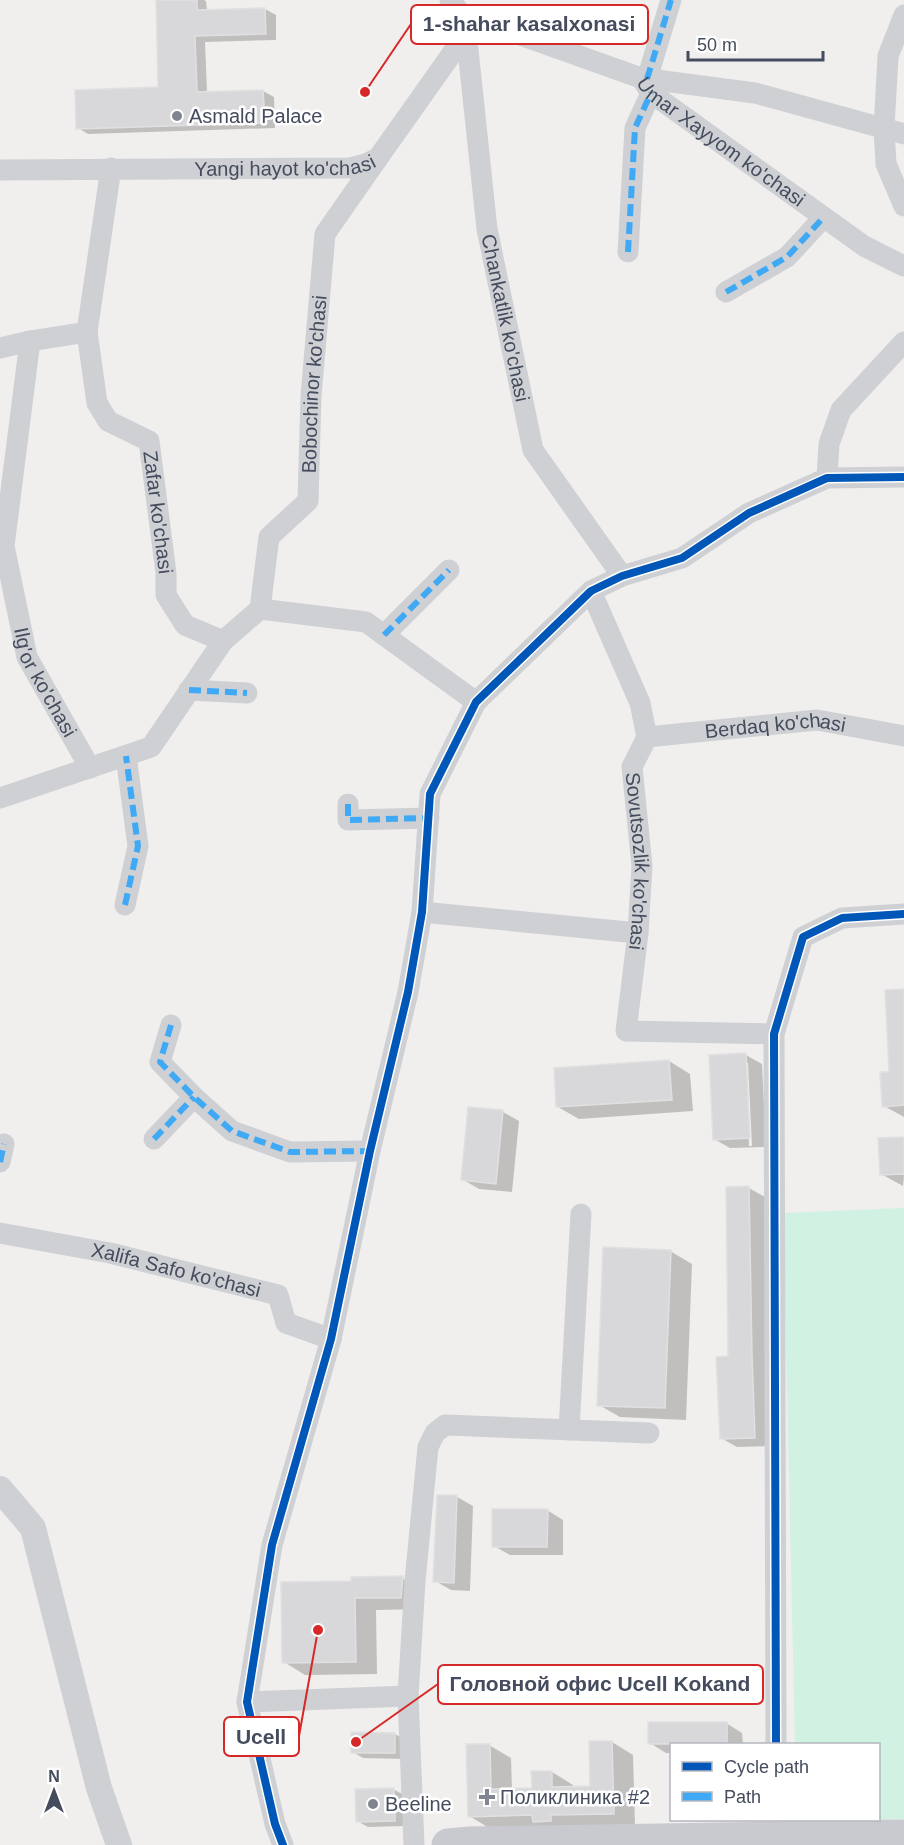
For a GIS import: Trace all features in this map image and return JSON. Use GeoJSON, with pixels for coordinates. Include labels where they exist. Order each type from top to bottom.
{"type":"FeatureCollection","features":[{"type":"Feature","properties":{"kind":"main road"},"geometry":{"type":"LineString","coordinates":[[448,1845],[775,1834],[904,1836]]}},
{"type":"Feature","properties":{"kind":"street"},"geometry":{"type":"LineString","coordinates":[[628,252],[635,128],[671,0]]}},
{"type":"Feature","properties":{"kind":"street"},"geometry":{"type":"LineString","coordinates":[[895,0],[904,15],[888,56],[894,131],[886,164],[904,206]]}},
{"type":"Feature","properties":{"kind":"street","name":"Umar Xayyom ko'chasi"},"geometry":{"type":"LineString","coordinates":[[459,15],[646,84],[823,218],[864,246],[904,266]]}},
{"type":"Feature","properties":{"kind":"street","name":"Yangi hayot ko'chasi"},"geometry":{"type":"LineString","coordinates":[[0,170],[350,168],[366,164],[378,158],[463,38],[459,15]]}},
{"type":"Feature","properties":{"kind":"street","name":"Chankatlik ko'chasi"},"geometry":{"type":"LineString","coordinates":[[459,15],[487,229],[533,450],[622,576]]}},
{"type":"Feature","properties":{"kind":"street"},"geometry":{"type":"LineString","coordinates":[[646,84],[755,93],[894,131]]}},
{"type":"Feature","properties":{"kind":"street","name":"Bobochinor ko'chasi"},"geometry":{"type":"LineString","coordinates":[[260,609],[269,537],[308,501],[311,396],[325,234],[378,158]]}},
{"type":"Feature","properties":{"kind":"street","name":"Zafar ko'chasi"},"geometry":{"type":"LineString","coordinates":[[111,168],[87,332],[98,403],[108,421],[149,441],[166,573],[166,595],[185,625],[223,641]]}},
{"type":"Feature","properties":{"kind":"street"},"geometry":{"type":"LineString","coordinates":[[726,292],[787,257],[823,218]]}},
{"type":"Feature","properties":{"kind":"street"},"geometry":{"type":"LineString","coordinates":[[0,348],[87,332]]}},
{"type":"Feature","properties":{"kind":"street","name":"Ilg'or ko'chasi"},"geometry":{"type":"LineString","coordinates":[[30,341],[4,546],[27,657],[90,768]]}},
{"type":"Feature","properties":{"kind":"street"},"geometry":{"type":"LineString","coordinates":[[827,478],[829,444],[841,410],[904,342]]}},
{"type":"Feature","properties":{"kind":"street"},"geometry":{"type":"LineString","coordinates":[[283,1845],[275,1824],[247,1701],[272,1545],[331,1339],[370,1151],[408,992],[422,912],[430,794],[476,702],[591,591],[622,576],[682,558],[749,513],[827,478],[904,477]]}},
{"type":"Feature","properties":{"kind":"street"},"geometry":{"type":"LineString","coordinates":[[384,635],[450,570]]}},
{"type":"Feature","properties":{"kind":"street"},"geometry":{"type":"LineString","coordinates":[[591,591],[640,703],[646,737]]}},
{"type":"Feature","properties":{"kind":"street"},"geometry":{"type":"LineString","coordinates":[[0,798],[151,747],[223,641],[260,609],[366,622],[476,702]]}},
{"type":"Feature","properties":{"kind":"street"},"geometry":{"type":"LineString","coordinates":[[189,690],[247,693]]}},
{"type":"Feature","properties":{"kind":"street","name":"Berdaq ko'chasi"},"geometry":{"type":"LineString","coordinates":[[646,737],[818,720],[904,736]]}},
{"type":"Feature","properties":{"kind":"street","name":"Sovutsozlik ko'chasi"},"geometry":{"type":"LineString","coordinates":[[646,737],[632,767],[642,866],[638,933],[626,1031],[774,1034]]}},
{"type":"Feature","properties":{"kind":"street"},"geometry":{"type":"LineString","coordinates":[[126,756],[138,846],[126,905]]}},
{"type":"Feature","properties":{"kind":"street"},"geometry":{"type":"LineString","coordinates":[[348,804],[348,820],[429,818]]}},
{"type":"Feature","properties":{"kind":"street"},"geometry":{"type":"LineString","coordinates":[[422,912],[638,933]]}},
{"type":"Feature","properties":{"kind":"street"},"geometry":{"type":"LineString","coordinates":[[776,1743],[774,1034],[803,937],[842,918],[904,914]]}},
{"type":"Feature","properties":{"kind":"street"},"geometry":{"type":"LineString","coordinates":[[171,1024],[160,1062],[232,1131],[290,1152],[370,1151]]}},
{"type":"Feature","properties":{"kind":"street"},"geometry":{"type":"LineString","coordinates":[[154,1139],[194,1097]]}},
{"type":"Feature","properties":{"kind":"street"},"geometry":{"type":"LineString","coordinates":[[569,1430],[581,1214]]}},
{"type":"Feature","properties":{"kind":"street","name":"Xalifa Safo ko'chasi"},"geometry":{"type":"LineString","coordinates":[[0,1233],[110,1253],[278,1295],[286,1323],[331,1339]]}},
{"type":"Feature","properties":{"kind":"street"},"geometry":{"type":"LineString","coordinates":[[414,1845],[408,1696],[415,1581],[428,1447],[435,1432],[445,1425],[649,1432]]}},
{"type":"Feature","properties":{"kind":"street"},"geometry":{"type":"LineString","coordinates":[[0,1489],[33,1528],[99,1788],[119,1845]]}},
{"type":"Feature","properties":{"kind":"street"},"geometry":{"type":"LineString","coordinates":[[247,1701],[408,1696]]}},
{"type":"Feature","properties":{"kind":"green space"},"geometry":{"type":"Polygon","coordinates":[[[904,1208],[904,1819],[880,1820],[880,1743],[795,1743],[783,1213],[904,1208]]]}},
{"type":"Feature","properties":{"kind":"green space"},"geometry":{"type":"Polygon","coordinates":[[[796,1821],[850,1821],[796,1823],[796,1821]]]}},
{"type":"Feature","properties":{"kind":"building"},"geometry":{"type":"Polygon","coordinates":[[[156,0],[197,0],[197,10],[265,8],[266,34],[195,36],[197,92],[263,90],[265,123],[76,129],[75,90],[158,87],[156,0]]]}},
{"type":"Feature","properties":{"kind":"building"},"geometry":{"type":"Polygon","coordinates":[[[904,989],[904,1105],[882,1107],[880,1072],[889,1072],[885,990],[904,989]]]}},
{"type":"Feature","properties":{"kind":"building"},"geometry":{"type":"Polygon","coordinates":[[[746,1053],[750,1138],[713,1140],[709,1055],[746,1053]]]}},
{"type":"Feature","properties":{"kind":"building"},"geometry":{"type":"Polygon","coordinates":[[[669,1060],[672,1100],[556,1107],[554,1068],[669,1060]]]}},
{"type":"Feature","properties":{"kind":"building"},"geometry":{"type":"Polygon","coordinates":[[[468,1107],[503,1110],[496,1184],[461,1180],[468,1107]]]}},
{"type":"Feature","properties":{"kind":"building"},"geometry":{"type":"Polygon","coordinates":[[[904,1137],[904,1174],[880,1175],[878,1138],[904,1137]]]}},
{"type":"Feature","properties":{"kind":"building"},"geometry":{"type":"Polygon","coordinates":[[[749,1186],[755,1438],[720,1439],[716,1357],[728,1356],[726,1187],[749,1186]]]}},
{"type":"Feature","properties":{"kind":"building"},"geometry":{"type":"Polygon","coordinates":[[[603,1247],[671,1250],[665,1408],[597,1406],[603,1247]]]}},
{"type":"Feature","properties":{"kind":"building"},"geometry":{"type":"Polygon","coordinates":[[[437,1495],[457,1495],[454,1583],[433,1582],[437,1495]]]}},
{"type":"Feature","properties":{"kind":"building"},"geometry":{"type":"Polygon","coordinates":[[[492,1509],[548,1509],[547,1547],[492,1547],[492,1509]]]}},
{"type":"Feature","properties":{"kind":"building"},"geometry":{"type":"Polygon","coordinates":[[[403,1576],[401,1598],[355,1598],[356,1662],[282,1663],[281,1582],[351,1581],[351,1577],[403,1576]]]}},
{"type":"Feature","properties":{"kind":"building"},"geometry":{"type":"Polygon","coordinates":[[[648,1722],[727,1722],[727,1743],[648,1744],[648,1722]]]}},
{"type":"Feature","properties":{"kind":"building"},"geometry":{"type":"Polygon","coordinates":[[[351,1732],[395,1733],[395,1753],[351,1753],[351,1732]]]}},
{"type":"Feature","properties":{"kind":"building"},"geometry":{"type":"Polygon","coordinates":[[[589,1741],[612,1741],[614,1814],[551,1815],[551,1821],[533,1822],[532,1815],[468,1817],[466,1744],[490,1744],[491,1789],[532,1788],[531,1771],[552,1771],[552,1787],[590,1786],[589,1741]]]}},
{"type":"Feature","properties":{"kind":"building"},"geometry":{"type":"Polygon","coordinates":[[[394,1788],[395,1821],[356,1822],[355,1789],[394,1788]]]}},
{"type":"Feature","properties":{"kind":"marked path"},"geometry":{"type":"LineString","coordinates":[[647,79],[671,0]]}},
{"type":"Feature","properties":{"kind":"marked path"},"geometry":{"type":"LineString","coordinates":[[628,252],[635,128],[651,93]]}},
{"type":"Feature","properties":{"kind":"marked path"},"geometry":{"type":"LineString","coordinates":[[726,292],[787,257],[823,218]]}},
{"type":"Feature","properties":{"kind":"marked path"},"geometry":{"type":"LineString","coordinates":[[384,635],[449,570]]}},
{"type":"Feature","properties":{"kind":"marked path"},"geometry":{"type":"LineString","coordinates":[[189,690],[247,693]]}},
{"type":"Feature","properties":{"kind":"marked path"},"geometry":{"type":"LineString","coordinates":[[125,905],[138,846],[126,756]]}},
{"type":"Feature","properties":{"kind":"marked path"},"geometry":{"type":"LineString","coordinates":[[348,804],[348,820],[429,818]]}},
{"type":"Feature","properties":{"kind":"marked path"},"geometry":{"type":"LineString","coordinates":[[171,1025],[160,1062],[232,1131],[290,1152],[370,1151]]}},
{"type":"Feature","properties":{"kind":"marked path"},"geometry":{"type":"LineString","coordinates":[[154,1139],[194,1097]]}},
{"type":"Feature","properties":{"kind":"marked path"},"geometry":{"type":"LineString","coordinates":[[0,1162],[4,1144]]}},
{"type":"Feature","properties":{"kind":"cycle path"},"geometry":{"type":"LineString","coordinates":[[283,1845],[275,1824],[247,1702],[272,1545],[331,1339],[370,1151],[408,992],[422,912],[430,794],[476,702],[591,591],[622,576],[682,558],[749,513],[827,478],[904,477]]}},
{"type":"Feature","properties":{"kind":"cycle path"},"geometry":{"type":"LineString","coordinates":[[776,1743],[774,1034],[803,937],[842,918],[904,914]]}},
{"type":"Feature","properties":{"kind":"place","name":"1-shahar kasalxonasi"},"geometry":{"type":"Point","coordinates":[365,92]}},
{"type":"Feature","properties":{"kind":"place","name":"Asmald Palace"},"geometry":{"type":"Point","coordinates":[177,116]}},
{"type":"Feature","properties":{"kind":"place","name":"Ucell"},"geometry":{"type":"Point","coordinates":[318,1630]}},
{"type":"Feature","properties":{"kind":"place","name":"Головной офис Ucell Kokand"},"geometry":{"type":"Point","coordinates":[356,1742]}},
{"type":"Feature","properties":{"kind":"place","name":"Поликлиника #2"},"geometry":{"type":"Point","coordinates":[487,1797]}},
{"type":"Feature","properties":{"kind":"place","name":"Beeline"},"geometry":{"type":"Point","coordinates":[373,1804]}}]}
